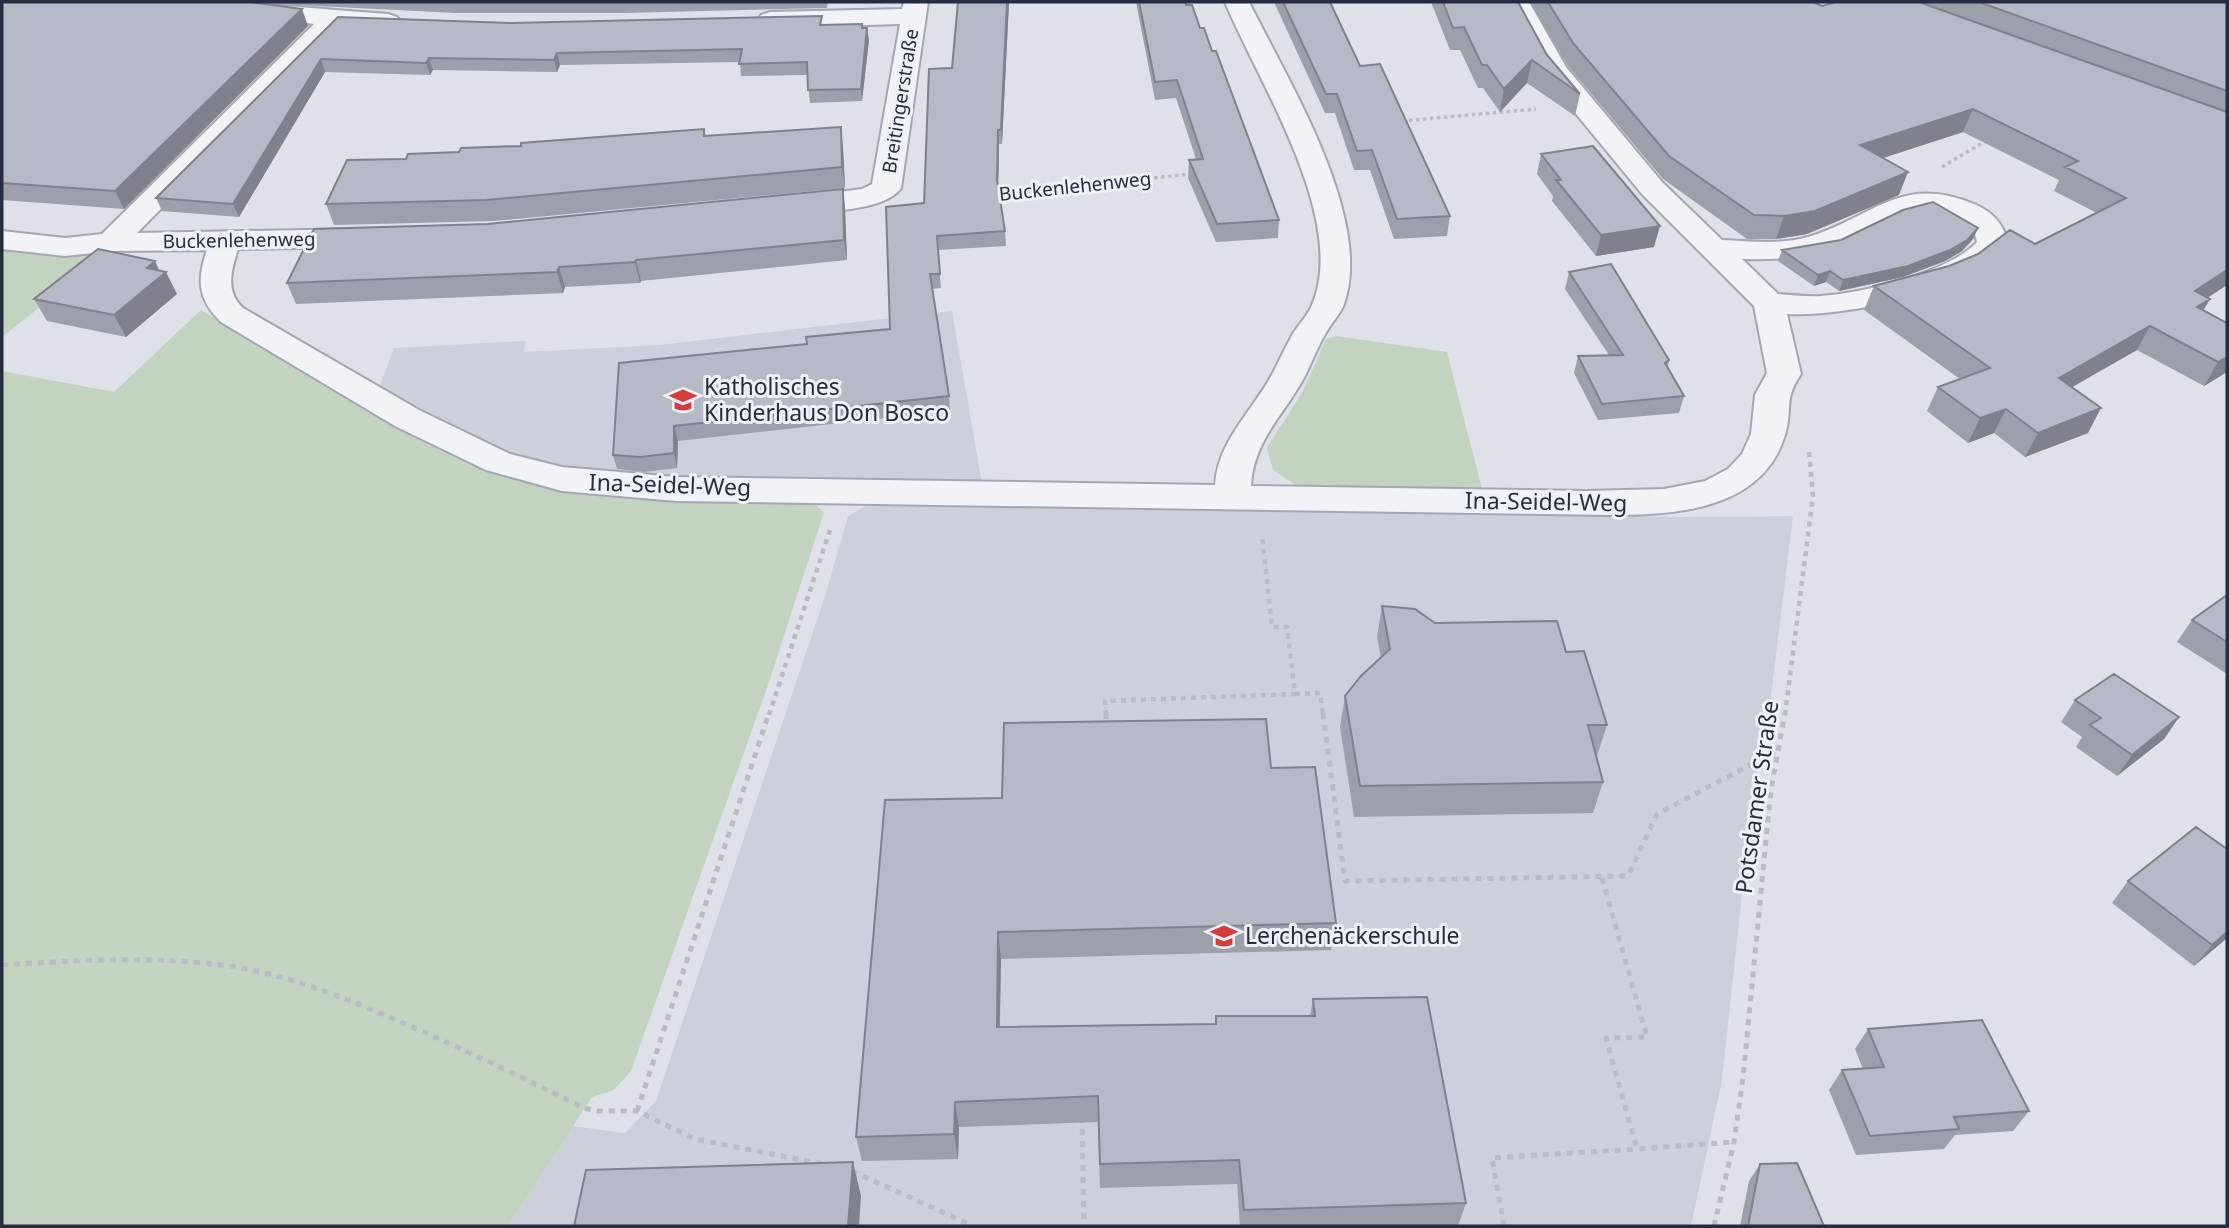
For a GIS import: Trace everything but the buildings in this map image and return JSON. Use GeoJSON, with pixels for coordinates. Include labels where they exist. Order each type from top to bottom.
{"type":"FeatureCollection","features":[{"type":"Feature","properties":{"kind":"street"},"geometry":{"type":"LineString","coordinates":[[209,2],[335,18],[418,23]]}},
{"type":"Feature","properties":{"kind":"street"},"geometry":{"type":"LineString","coordinates":[[1237,2],[1315,164],[1329,211],[1335,252],[1335,273],[1328,305],[1309,334],[1282,388],[1239,451],[1234,467],[1245,498]]}},
{"type":"Feature","properties":{"kind":"street"},"geometry":{"type":"LineString","coordinates":[[1517,2],[1554,70],[1653,188],[1769,303],[1837,303],[1912,285],[1985,254],[1992,243],[1991,231],[1982,221],[1966,211],[1945,204],[1922,201],[1895,206],[1847,233],[1805,247],[1775,250],[1716,249]]}},
{"type":"Feature","properties":{"kind":"street"},"geometry":{"type":"LineString","coordinates":[[741,21],[914,9]]}},
{"type":"Feature","properties":{"kind":"street","name":"Breitingerstraße"},"geometry":{"type":"LineString","coordinates":[[763,208],[877,195],[888,184],[914,9]]}},
{"type":"Feature","properties":{"kind":"street","name":"Buckenlehenweg"},"geometry":{"type":"LineString","coordinates":[[111,242],[335,18]]}},
{"type":"Feature","properties":{"kind":"street","name":"Buckenlehenweg"},"geometry":{"type":"LineString","coordinates":[[2,240],[65,247],[111,242],[391,237]]}},
{"type":"Feature","properties":{"kind":"street","name":"Ina-Seidel-Weg"},"geometry":{"type":"LineString","coordinates":[[225,241],[213,285],[223,308],[283,347],[407,418],[498,462],[528,472],[594,484],[676,489],[841,489],[1586,503],[1685,500],[1723,486],[1740,476],[1752,463],[1768,434],[1772,388],[1784,374],[1769,303]]}},
{"type":"Feature","properties":{"kind":"path"},"geometry":{"type":"LineString","coordinates":[[1391,122],[1516,111]]}},
{"type":"Feature","properties":{"kind":"path"},"geometry":{"type":"LineString","coordinates":[[1940,168],[1996,135]]}},
{"type":"Feature","properties":{"kind":"path","name":"Buckenlehenweg"},"geometry":{"type":"LineString","coordinates":[[982,196],[1192,174]]}},
{"type":"Feature","properties":{"kind":"path","name":"Potsdamer Straße"},"geometry":{"type":"LineString","coordinates":[[1714,1226],[1734,1142],[1743,1078],[1770,789],[1786,715],[1812,509],[1812,474],[1807,440]]}},
{"type":"Feature","properties":{"kind":"path"},"geometry":{"type":"LineString","coordinates":[[638,1111],[815,580],[841,489]]}},
{"type":"Feature","properties":{"kind":"path"},"geometry":{"type":"LineString","coordinates":[[1245,498],[1272,627],[1287,627],[1295,694]]}},
{"type":"Feature","properties":{"kind":"path"},"geometry":{"type":"LineString","coordinates":[[1107,737],[1105,701],[1320,693],[1345,881],[1628,876],[1657,814],[1777,751]]}},
{"type":"Feature","properties":{"kind":"path"},"geometry":{"type":"LineString","coordinates":[[1602,878],[1647,1037],[1606,1038],[1637,1149]]}},
{"type":"Feature","properties":{"kind":"path"},"geometry":{"type":"LineString","coordinates":[[2,965],[82,960],[164,961],[239,967],[279,976],[326,991],[448,1041],[584,1108],[598,1111],[638,1111],[695,1139],[826,1164]]}},
{"type":"Feature","properties":{"kind":"path"},"geometry":{"type":"LineString","coordinates":[[1082,1105],[1084,1226]]}},
{"type":"Feature","properties":{"kind":"path"},"geometry":{"type":"LineString","coordinates":[[1504,1226],[1492,1158],[1734,1142]]}},
{"type":"Feature","properties":{"kind":"path"},"geometry":{"type":"LineString","coordinates":[[839,1167],[868,1176],[973,1226]]}},
{"type":"Feature","properties":{"kind":"shaded area","name":"Katholisches Kinderhaus Don Bosco"},"geometry":{"type":"Polygon","coordinates":[[[952,311],[982,484],[676,482],[569,472],[504,455],[416,412],[379,388],[394,348],[525,341],[524,352],[659,345],[952,311]]]}},
{"type":"Feature","properties":{"kind":"shaded area","name":"Lerchenäckerschule"},"geometry":{"type":"Polygon","coordinates":[[[880,498],[1273,509],[1691,517],[1793,516],[1768,721],[1753,791],[1722,1080],[1691,1226],[508,1226],[572,1126],[625,1133],[656,1101],[825,596],[848,516],[880,498]]]}},
{"type":"Feature","properties":{"kind":"green space"},"geometry":{"type":"Polygon","coordinates":[[[2,248],[63,254],[107,254],[2,337],[2,248]]]}},
{"type":"Feature","properties":{"kind":"green space"},"geometry":{"type":"Polygon","coordinates":[[[201,310],[348,400],[487,472],[549,487],[628,497],[811,501],[824,512],[769,682],[631,1071],[614,1090],[592,1097],[508,1226],[2,1226],[2,371],[114,392],[201,310]]]}},
{"type":"Feature","properties":{"kind":"green space"},"geometry":{"type":"Polygon","coordinates":[[[1336,336],[1447,352],[1483,493],[1299,487],[1273,470],[1267,448],[1303,391],[1326,339],[1336,336]]]}},
{"type":"Feature","properties":{"kind":"place","name":"Katholisches Kinderhaus Don Bosco"},"geometry":{"type":"Point","coordinates":[683,400]}},
{"type":"Feature","properties":{"kind":"place","name":"Lerchenäckerschule"},"geometry":{"type":"Point","coordinates":[1224,936]}}]}
